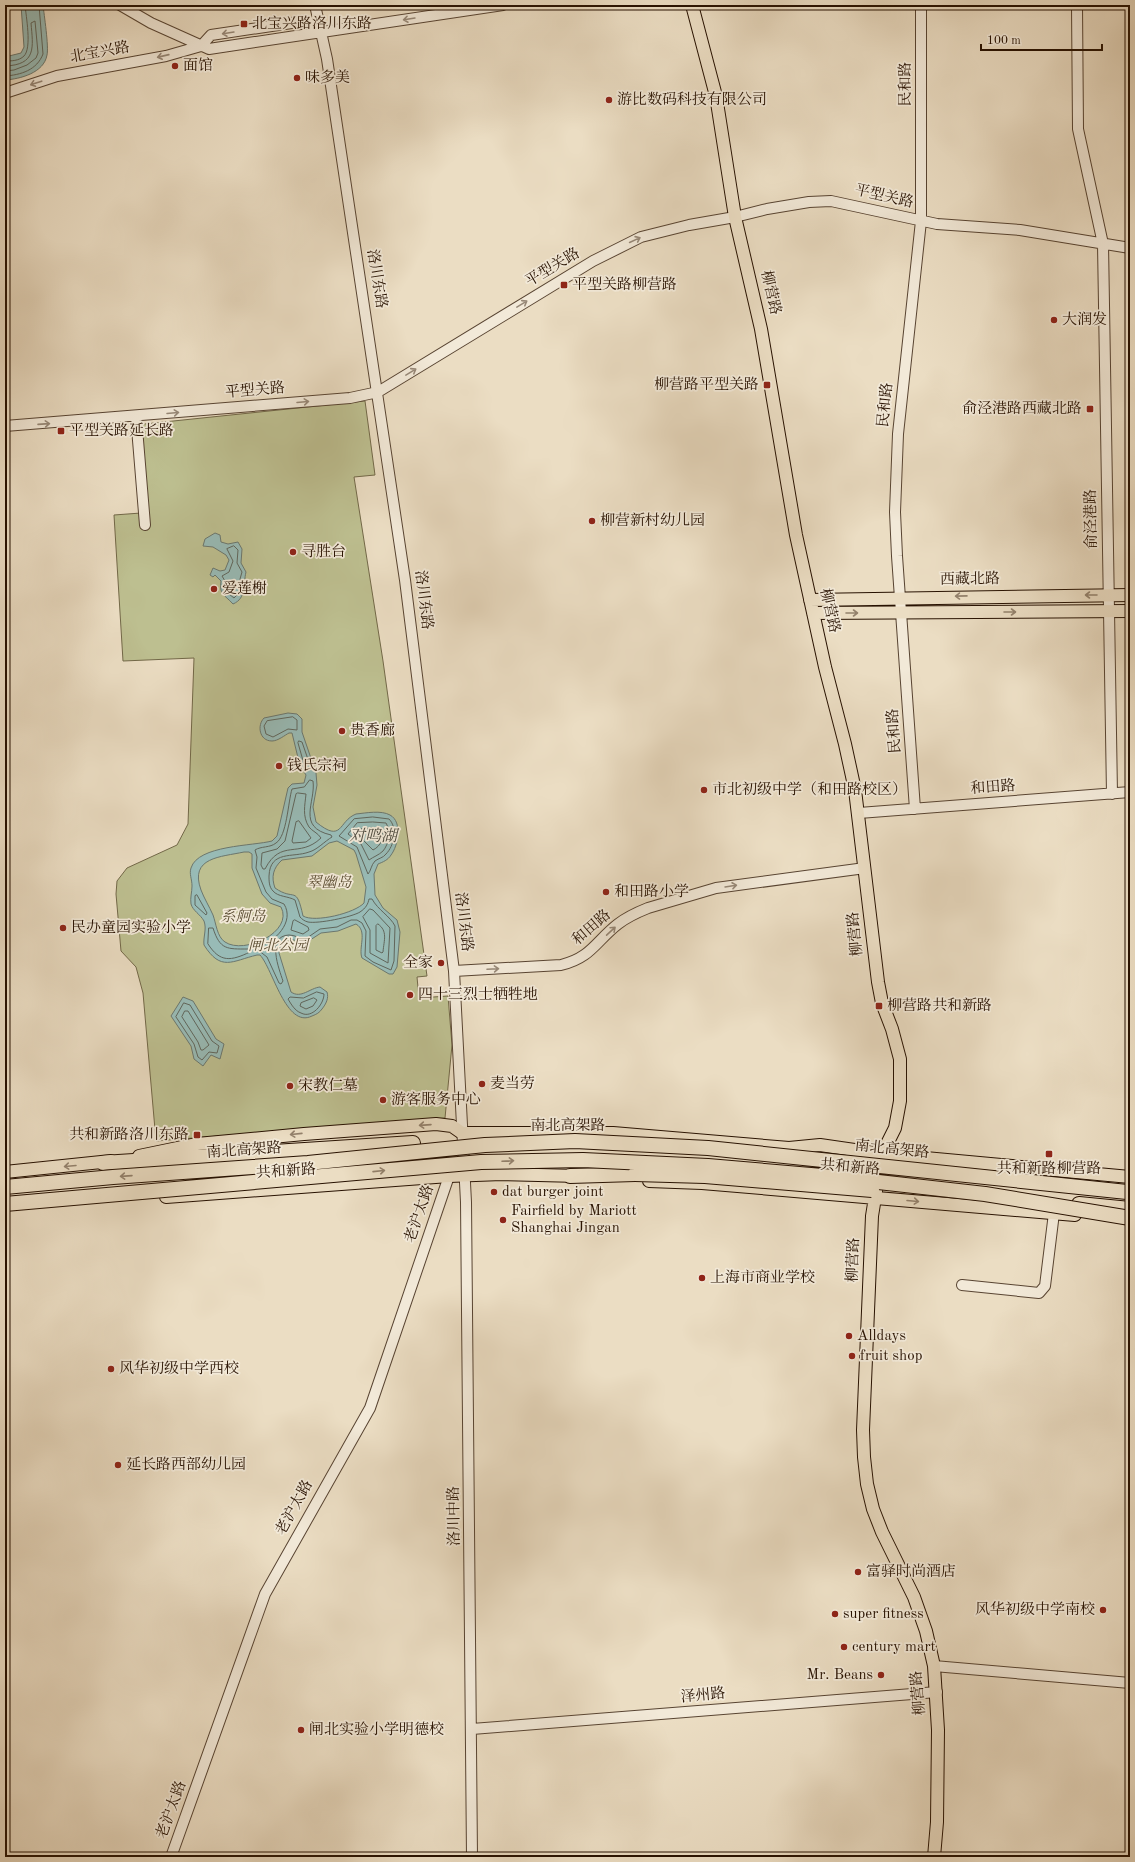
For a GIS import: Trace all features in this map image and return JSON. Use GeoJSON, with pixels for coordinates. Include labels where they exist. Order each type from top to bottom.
{"type":"FeatureCollection","features":[{"type":"Feature","properties":{"kind":"highway","name":"南北高架路"},"geometry":{"type":"LineString","coordinates":[[5,1187],[113,1177],[308,1163],[485,1145],[575,1141],[708,1148],[1129,1191]]}},
{"type":"Feature","properties":{"kind":"highway"},"geometry":{"type":"LineString","coordinates":[[103,1163],[413,1143],[485,1145]]}},
{"type":"Feature","properties":{"kind":"highway"},"geometry":{"type":"LineString","coordinates":[[5,1204],[424,1166],[528,1160],[584,1160],[708,1166],[834,1177],[985,1194],[1129,1214]]}},
{"type":"Feature","properties":{"kind":"highway"},"geometry":{"type":"LineString","coordinates":[[570,1176],[635,1174],[705,1176],[863,1190],[938,1189]]}},
{"type":"Feature","properties":{"kind":"main road","name":"柳营路"},"geometry":{"type":"LineString","coordinates":[[692,5],[716,96],[735,217],[760,322],[795,533],[829,685],[850,765],[859,813],[878,982],[882,1003],[892,1029],[900,1060],[900,1102],[895,1128],[882,1158],[875,1192],[863,1430],[867,1484],[873,1509],[882,1532],[914,1598],[920,1614],[934,1666],[937,1692],[937,1822],[934,1857]]}},
{"type":"Feature","properties":{"kind":"main road","name":"西藏北路"},"geometry":{"type":"LineString","coordinates":[[810,600],[1130,595]]}},
{"type":"Feature","properties":{"kind":"main road"},"geometry":{"type":"LineString","coordinates":[[813,613],[1130,611]]}},
{"type":"Feature","properties":{"kind":"main road","name":"共和新路"},"geometry":{"type":"LineString","coordinates":[[5,1172],[103,1163],[197,1144],[436,1124],[452,1126],[462,1133],[613,1133],[789,1148],[882,1158],[1129,1191]]}},
{"type":"Feature","properties":{"kind":"main road","name":"共和新路"},"geometry":{"type":"LineString","coordinates":[[103,1163],[190,1167],[454,1142],[462,1133]]}},
{"type":"Feature","properties":{"kind":"main road","name":"共和新路"},"geometry":{"type":"LineString","coordinates":[[882,1158],[1130,1177]]}},
{"type":"Feature","properties":{"kind":"main road","name":"共和新路"},"geometry":{"type":"LineString","coordinates":[[5,1209],[449,1176],[502,1174],[570,1176],[610,1168],[669,1170],[1054,1213],[1091,1216],[1129,1214]]}},
{"type":"Feature","properties":{"kind":"main road","name":"共和新路"},"geometry":{"type":"LineString","coordinates":[[875,1192],[1129,1214]]}},
{"type":"Feature","properties":{"kind":"street"},"geometry":{"type":"LineString","coordinates":[[120,5],[151,23],[201,46]]}},
{"type":"Feature","properties":{"kind":"street","name":"洛川东路"},"geometry":{"type":"LineString","coordinates":[[315,5],[322,32],[378,392],[405,580],[454,970],[464,1176]]}},
{"type":"Feature","properties":{"kind":"street","name":"北宝兴路"},"geometry":{"type":"LineString","coordinates":[[5,93],[57,76],[152,59],[201,46],[209,49],[503,5]]}},
{"type":"Feature","properties":{"kind":"street","name":"民和路"},"geometry":{"type":"LineString","coordinates":[[915,809],[895,526],[897,446],[921,221],[921,5]]}},
{"type":"Feature","properties":{"kind":"street","name":"俞泾港路"},"geometry":{"type":"LineString","coordinates":[[1077,5],[1078,129],[1103,244],[1112,794]]}},
{"type":"Feature","properties":{"kind":"street","name":"平型关路"},"geometry":{"type":"LineString","coordinates":[[5,426],[350,398],[378,392],[593,261],[641,237],[689,225],[809,202],[831,201],[921,221],[967,227],[1020,230],[1130,248]]}},
{"type":"Feature","properties":{"kind":"street"},"geometry":{"type":"LineString","coordinates":[[136,416],[145,525]]}},
{"type":"Feature","properties":{"kind":"street","name":"和田路"},"geometry":{"type":"LineString","coordinates":[[859,813],[1130,792]]}},
{"type":"Feature","properties":{"kind":"street","name":"和田路"},"geometry":{"type":"LineString","coordinates":[[454,970],[561,965],[572,962],[592,950],[618,924],[628,917],[648,908],[716,888],[865,868]]}},
{"type":"Feature","properties":{"kind":"street","name":"老沪太路"},"geometry":{"type":"LineString","coordinates":[[171,1857],[265,1594],[370,1408],[449,1176]]}},
{"type":"Feature","properties":{"kind":"street","name":"洛川中路"},"geometry":{"type":"LineString","coordinates":[[464,1176],[468,1336],[472,1857]]}},
{"type":"Feature","properties":{"kind":"street"},"geometry":{"type":"LineString","coordinates":[[962,1285],[1038,1293],[1045,1286],[1054,1213]]}},
{"type":"Feature","properties":{"kind":"street"},"geometry":{"type":"LineString","coordinates":[[934,1666],[1130,1683]]}},
{"type":"Feature","properties":{"kind":"street","name":"泽州路"},"geometry":{"type":"LineString","coordinates":[[472,1729],[937,1692]]}},
{"type":"Feature","properties":{"kind":"green space","name":"闸北公园"},"geometry":{"type":"Polygon","coordinates":[[[365,401],[375,475],[354,477],[383,661],[427,976],[417,977],[419,998],[448,996],[452,1045],[445,1118],[156,1141],[143,993],[136,967],[121,951],[116,894],[117,881],[127,868],[177,845],[188,824],[194,658],[123,661],[114,515],[141,513],[135,425],[365,401]]]}},
{"type":"Feature","properties":{"kind":"water"},"geometry":{"type":"Polygon","coordinates":[[[21,5],[43,5],[47,38],[47,55],[45,61],[36,71],[24,76],[5,80],[5,57],[21,53],[24,47],[21,5]]]}},
{"type":"Feature","properties":{"kind":"water"},"geometry":{"type":"Polygon","coordinates":[[[215,533],[220,535],[221,542],[228,544],[238,542],[242,549],[241,563],[246,572],[244,590],[241,598],[233,604],[222,592],[221,581],[215,575],[213,577],[210,575],[213,568],[220,571],[225,570],[229,560],[226,555],[213,547],[203,546],[205,539],[215,533]]]}},
{"type":"Feature","properties":{"kind":"water","name":"对鸣湖"},"geometry":{"type":"Polygon","coordinates":[[[288,713],[297,714],[302,719],[302,732],[316,773],[317,785],[313,807],[316,822],[331,831],[336,831],[350,817],[356,814],[378,812],[386,813],[394,818],[398,828],[394,851],[387,860],[378,864],[374,874],[375,895],[383,908],[397,920],[400,932],[397,967],[393,974],[389,974],[362,958],[362,935],[360,927],[356,924],[338,931],[321,933],[304,944],[294,940],[285,940],[281,944],[279,953],[291,992],[295,994],[302,994],[320,987],[328,994],[326,1003],[320,1012],[303,1018],[295,1014],[281,996],[265,962],[260,955],[234,962],[222,962],[210,953],[204,945],[204,921],[193,909],[191,904],[192,886],[190,870],[196,860],[204,855],[227,848],[272,841],[277,836],[288,788],[292,784],[304,783],[306,775],[300,766],[292,733],[289,733],[274,741],[264,738],[260,732],[260,725],[264,718],[288,713]],[[337,841],[329,843],[312,856],[282,860],[275,869],[273,880],[275,888],[296,897],[301,906],[303,916],[309,918],[325,918],[335,916],[359,907],[364,903],[366,887],[356,854],[354,850],[337,841]],[[249,852],[209,860],[199,871],[198,879],[201,890],[213,915],[217,930],[222,940],[233,945],[244,946],[265,939],[280,925],[283,916],[281,907],[270,903],[262,894],[252,868],[252,854],[249,852]]]}},
{"type":"Feature","properties":{"kind":"water"},"geometry":{"type":"Polygon","coordinates":[[[183,997],[193,1001],[216,1039],[224,1044],[220,1059],[211,1055],[203,1066],[194,1059],[191,1046],[171,1016],[183,997]]]}},
{"type":"Feature","properties":{"kind":"place","name":"北宝兴路洛川东路"},"geometry":{"type":"Point","coordinates":[244,24]}},
{"type":"Feature","properties":{"kind":"place","name":"面馆"},"geometry":{"type":"Point","coordinates":[175,66]}},
{"type":"Feature","properties":{"kind":"place","name":"味多美"},"geometry":{"type":"Point","coordinates":[297,78]}},
{"type":"Feature","properties":{"kind":"place","name":"游比数码科技有限公司"},"geometry":{"type":"Point","coordinates":[609,100]}},
{"type":"Feature","properties":{"kind":"place","name":"平型关路柳营路"},"geometry":{"type":"Point","coordinates":[564,285]}},
{"type":"Feature","properties":{"kind":"place","name":"大润发"},"geometry":{"type":"Point","coordinates":[1054,320]}},
{"type":"Feature","properties":{"kind":"place","name":"柳营路平型关路"},"geometry":{"type":"Point","coordinates":[767,385]}},
{"type":"Feature","properties":{"kind":"place","name":"俞泾港路西藏北路"},"geometry":{"type":"Point","coordinates":[1090,409]}},
{"type":"Feature","properties":{"kind":"place","name":"平型关路延长路"},"geometry":{"type":"Point","coordinates":[61,431]}},
{"type":"Feature","properties":{"kind":"place","name":"柳营新村幼儿园"},"geometry":{"type":"Point","coordinates":[592,521]}},
{"type":"Feature","properties":{"kind":"place","name":"寻胜台"},"geometry":{"type":"Point","coordinates":[293,552]}},
{"type":"Feature","properties":{"kind":"place","name":"爱莲榭"},"geometry":{"type":"Point","coordinates":[214,589]}},
{"type":"Feature","properties":{"kind":"place","name":"贵香廊"},"geometry":{"type":"Point","coordinates":[342,731]}},
{"type":"Feature","properties":{"kind":"place","name":"钱氏宗祠"},"geometry":{"type":"Point","coordinates":[279,766]}},
{"type":"Feature","properties":{"kind":"place","name":"市北初级中学（和田路校区）"},"geometry":{"type":"Point","coordinates":[704,790]}},
{"type":"Feature","properties":{"kind":"place","name":"和田路小学"},"geometry":{"type":"Point","coordinates":[606,892]}},
{"type":"Feature","properties":{"kind":"place","name":"民办童园实验小学"},"geometry":{"type":"Point","coordinates":[63,928]}},
{"type":"Feature","properties":{"kind":"place","name":"全家"},"geometry":{"type":"Point","coordinates":[441,963]}},
{"type":"Feature","properties":{"kind":"place","name":"四十三烈士牺牲地"},"geometry":{"type":"Point","coordinates":[410,995]}},
{"type":"Feature","properties":{"kind":"place","name":"柳营路共和新路"},"geometry":{"type":"Point","coordinates":[879,1006]}},
{"type":"Feature","properties":{"kind":"place","name":"麦当劳"},"geometry":{"type":"Point","coordinates":[482,1084]}},
{"type":"Feature","properties":{"kind":"place","name":"宋教仁墓"},"geometry":{"type":"Point","coordinates":[290,1086]}},
{"type":"Feature","properties":{"kind":"place","name":"游客服务中心"},"geometry":{"type":"Point","coordinates":[383,1100]}},
{"type":"Feature","properties":{"kind":"place","name":"共和新路洛川东路"},"geometry":{"type":"Point","coordinates":[197,1135]}},
{"type":"Feature","properties":{"kind":"place","name":"共和新路柳营路"},"geometry":{"type":"Point","coordinates":[1049,1154]}},
{"type":"Feature","properties":{"kind":"place","name":"dat burger joint"},"geometry":{"type":"Point","coordinates":[494,1192]}},
{"type":"Feature","properties":{"kind":"place","name":"Fairfield by Mariott Shanghai Jingan"},"geometry":{"type":"Point","coordinates":[503,1220]}},
{"type":"Feature","properties":{"kind":"place","name":"上海市商业学校"},"geometry":{"type":"Point","coordinates":[702,1278]}},
{"type":"Feature","properties":{"kind":"place","name":"Alldays"},"geometry":{"type":"Point","coordinates":[849,1336]}},
{"type":"Feature","properties":{"kind":"place","name":"fruit shop"},"geometry":{"type":"Point","coordinates":[852,1356]}},
{"type":"Feature","properties":{"kind":"place","name":"风华初级中学西校"},"geometry":{"type":"Point","coordinates":[111,1369]}},
{"type":"Feature","properties":{"kind":"place","name":"延长路西部幼儿园"},"geometry":{"type":"Point","coordinates":[118,1465]}},
{"type":"Feature","properties":{"kind":"place","name":"富驿时尚酒店"},"geometry":{"type":"Point","coordinates":[858,1572]}},
{"type":"Feature","properties":{"kind":"place","name":"风华初级中学南校"},"geometry":{"type":"Point","coordinates":[1103,1610]}},
{"type":"Feature","properties":{"kind":"place","name":"super fitness"},"geometry":{"type":"Point","coordinates":[835,1614]}},
{"type":"Feature","properties":{"kind":"place","name":"century mart"},"geometry":{"type":"Point","coordinates":[844,1647]}},
{"type":"Feature","properties":{"kind":"place","name":"Mr. Beans"},"geometry":{"type":"Point","coordinates":[881,1675]}},
{"type":"Feature","properties":{"kind":"place","name":"闸北实验小学明德校"},"geometry":{"type":"Point","coordinates":[301,1730]}},
{"type":"Feature","properties":{"kind":"park label","name":"翠幽岛"},"geometry":{"type":"Point","coordinates":[329,883]}},
{"type":"Feature","properties":{"kind":"park label","name":"系舸岛"},"geometry":{"type":"Point","coordinates":[243,917]}}]}
